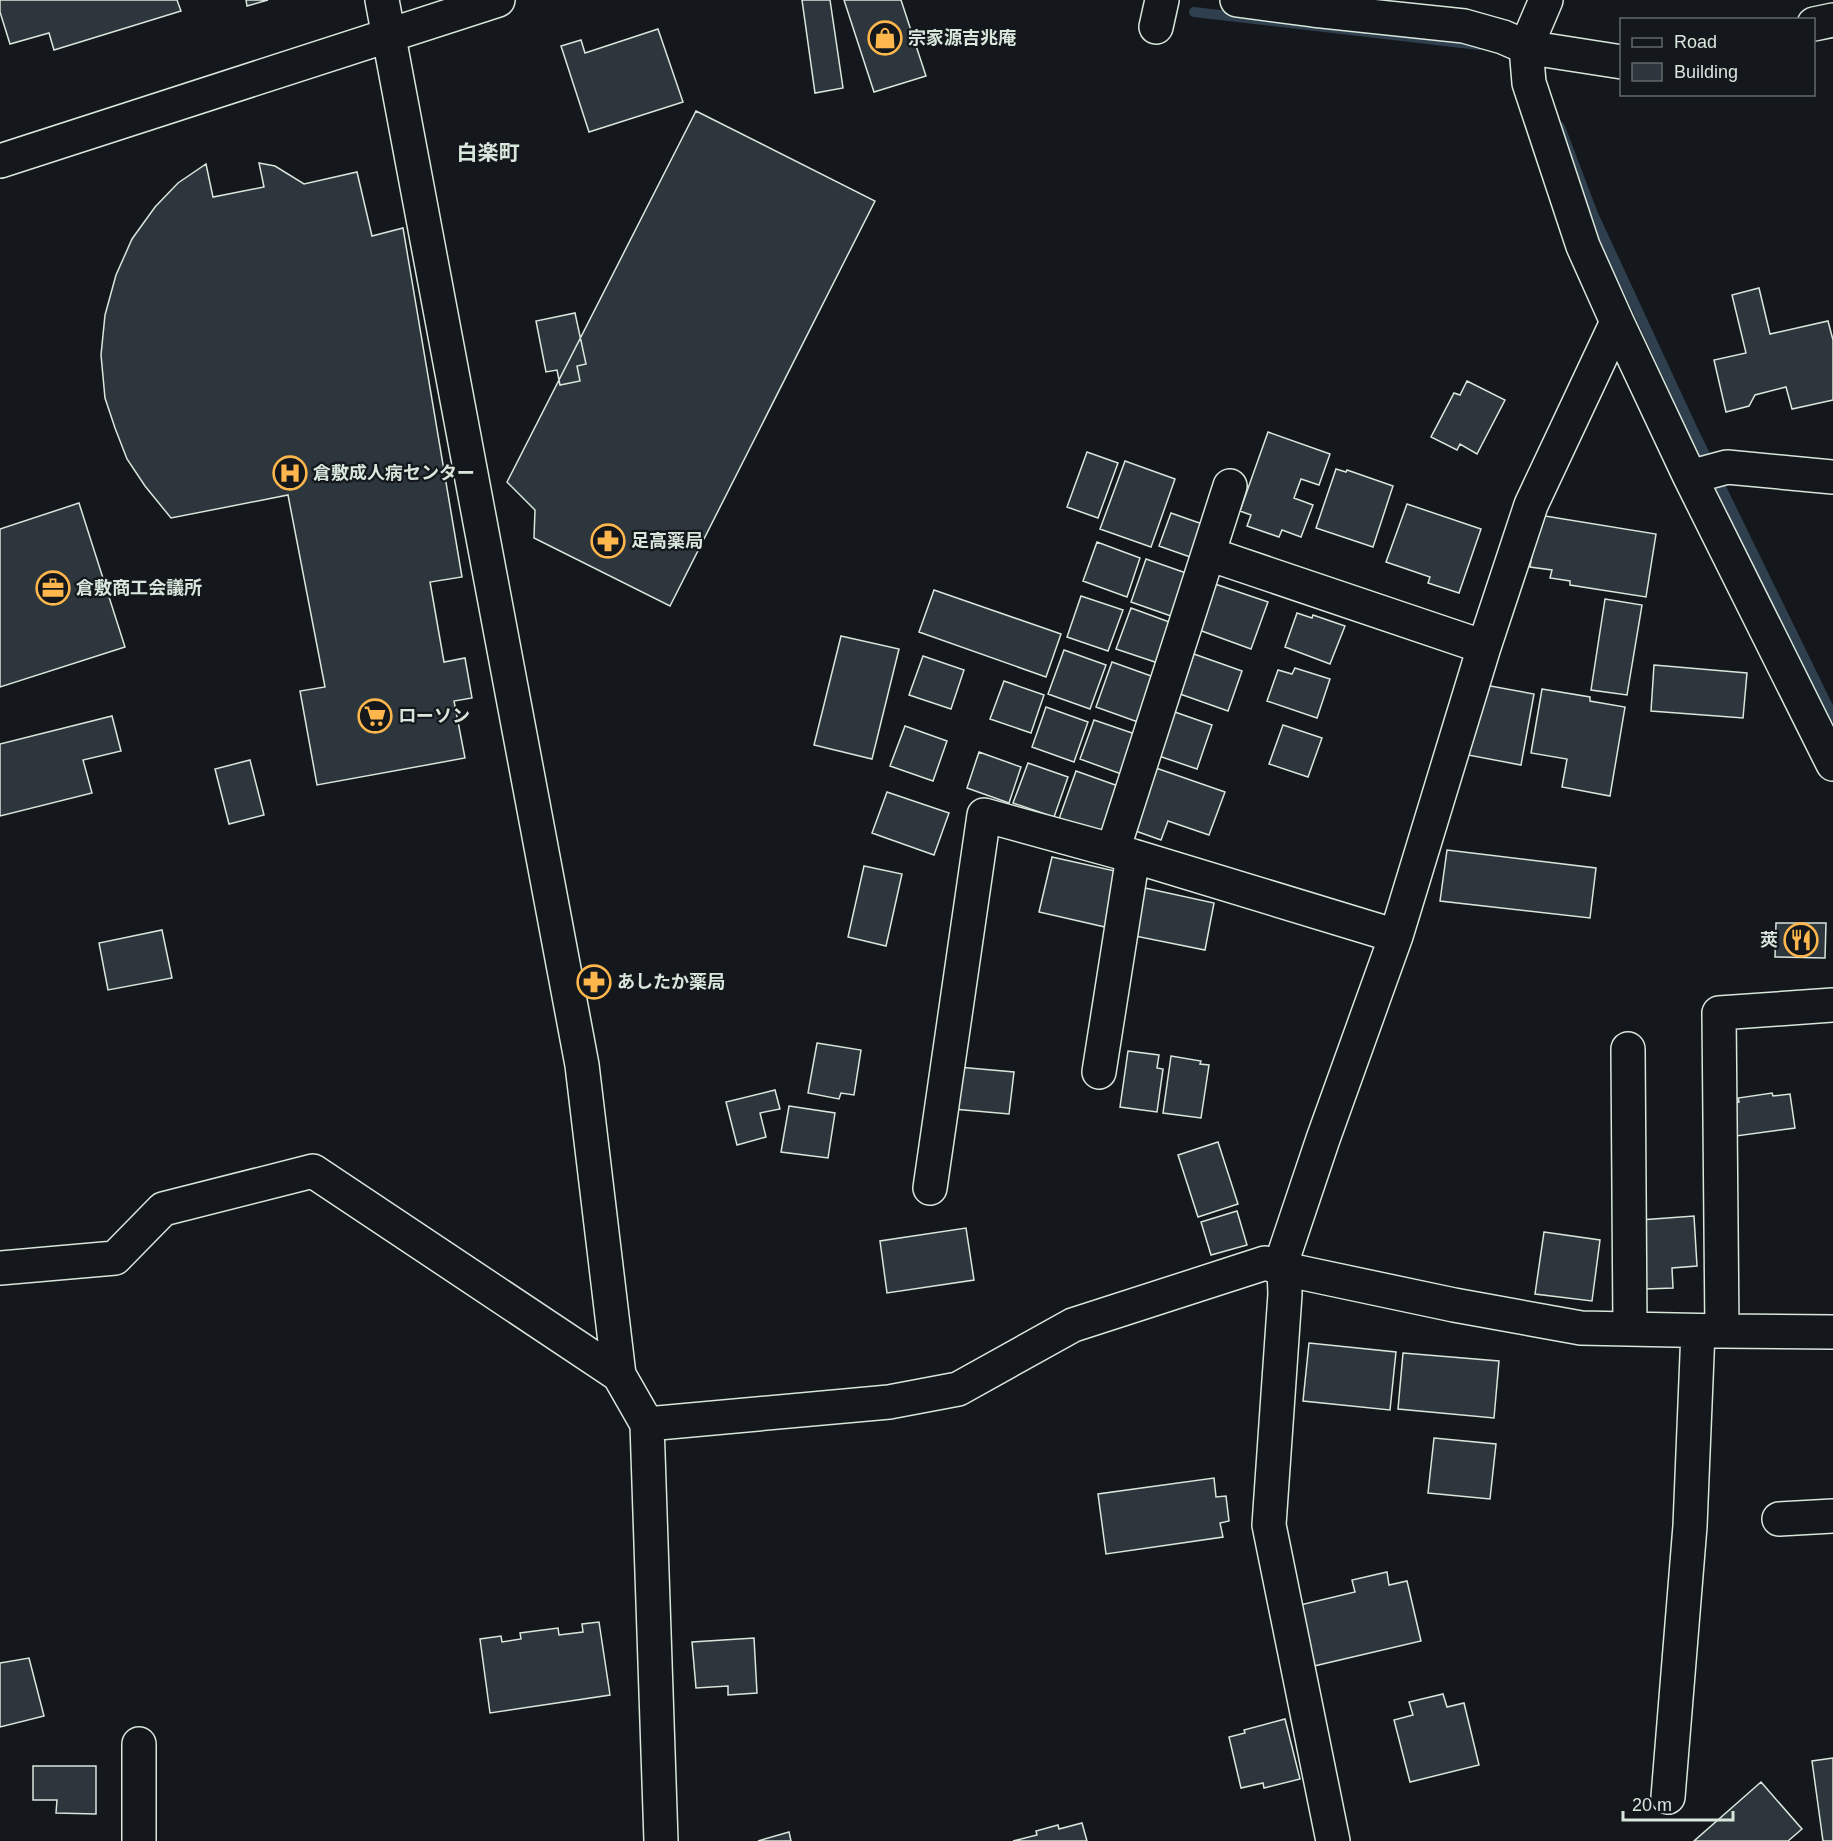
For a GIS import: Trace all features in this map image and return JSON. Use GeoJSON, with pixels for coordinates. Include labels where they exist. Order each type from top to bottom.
{"type":"FeatureCollection","features":[{"type":"Feature","properties":{"kind":"street"},"geometry":{"type":"LineString","coordinates":[[382,0],[582,1065],[619,1375],[647,1424],[661,1841]]}},
{"type":"Feature","properties":{"kind":"street"},"geometry":{"type":"LineString","coordinates":[[0,160],[498,0]]}},
{"type":"Feature","properties":{"kind":"street"},"geometry":{"type":"LineString","coordinates":[[1237,0],[1464,26],[1503,37],[1526,47],[1620,62]]}},
{"type":"Feature","properties":{"kind":"street"},"geometry":{"type":"LineString","coordinates":[[1546,0],[1526,47],[1529,83],[1583,246],[1617,322],[1704,472],[1833,764]]}},
{"type":"Feature","properties":{"kind":"street"},"geometry":{"type":"LineString","coordinates":[[1815,24],[1833,20]]}},
{"type":"Feature","properties":{"kind":"street"},"geometry":{"type":"LineString","coordinates":[[1333,1841],[1269,1525],[1285,1294],[1285,1252],[1396,936],[1531,505],[1617,322]]}},
{"type":"Feature","properties":{"kind":"street"},"geometry":{"type":"LineString","coordinates":[[1704,472],[1727,467],[1833,477]]}},
{"type":"Feature","properties":{"kind":"street"},"geometry":{"type":"LineString","coordinates":[[1100,1072],[1123,853],[1230,486]]}},
{"type":"Feature","properties":{"kind":"street"},"geometry":{"type":"LineString","coordinates":[[1209,554],[1485,647]]}},
{"type":"Feature","properties":{"kind":"street"},"geometry":{"type":"LineString","coordinates":[[930,1188],[984,814],[1123,853],[1396,936]]}},
{"type":"Feature","properties":{"kind":"street"},"geometry":{"type":"LineString","coordinates":[[1668,1797],[1690,1526],[1710,1331],[1719,1013],[1833,1005]]}},
{"type":"Feature","properties":{"kind":"street"},"geometry":{"type":"LineString","coordinates":[[1628,1049],[1630,1329]]}},
{"type":"Feature","properties":{"kind":"street"},"geometry":{"type":"LineString","coordinates":[[0,1268],[115,1258],[163,1209],[313,1171],[619,1375]]}},
{"type":"Feature","properties":{"kind":"street"},"geometry":{"type":"LineString","coordinates":[[647,1424],[889,1402],[958,1389],[1073,1324],[1264,1263],[1454,1305],[1570,1326],[1710,1331],[1833,1332]]}},
{"type":"Feature","properties":{"kind":"street"},"geometry":{"type":"LineString","coordinates":[[1779,1519],[1833,1516]]}},
{"type":"Feature","properties":{"kind":"street"},"geometry":{"type":"LineString","coordinates":[[138,1744],[139,1841]]}},
{"type":"Feature","properties":{"kind":"building"},"geometry":{"type":"Polygon","coordinates":[[[0,0],[177,0],[181,11],[54,50],[49,33],[10,44],[0,12],[0,0]]]}},
{"type":"Feature","properties":{"kind":"building"},"geometry":{"type":"Polygon","coordinates":[[[246,0],[268,0],[247,6],[246,0]]]}},
{"type":"Feature","properties":{"kind":"building"},"geometry":{"type":"Polygon","coordinates":[[[802,0],[830,0],[843,88],[815,93],[802,0]]]}},
{"type":"Feature","properties":{"kind":"building","name":"宗家源吉兆庵"},"geometry":{"type":"Polygon","coordinates":[[[844,0],[901,0],[926,76],[874,92],[844,0]]]}},
{"type":"Feature","properties":{"kind":"building"},"geometry":{"type":"Polygon","coordinates":[[[658,29],[683,102],[589,132],[561,46],[581,40],[585,53],[658,29]]]}},
{"type":"Feature","properties":{"kind":"building"},"geometry":{"type":"Polygon","coordinates":[[[696,111],[875,201],[670,606],[534,538],[535,510],[507,482],[696,111]]]}},
{"type":"Feature","properties":{"kind":"building","name":"倉敷成人病センター"},"geometry":{"type":"Polygon","coordinates":[[[259,163],[275,166],[304,184],[357,172],[372,236],[403,228],[462,577],[430,582],[444,662],[465,658],[472,698],[454,701],[465,758],[317,785],[300,691],[325,687],[288,495],[171,518],[127,459],[115,428],[105,398],[101,355],[105,315],[116,275],[132,239],[155,207],[178,183],[206,164],[213,197],[264,187],[259,163]]]}},
{"type":"Feature","properties":{"kind":"building"},"geometry":{"type":"Polygon","coordinates":[[[1759,288],[1770,334],[1828,321],[1833,340],[1833,400],[1792,409],[1786,387],[1755,395],[1749,406],[1726,412],[1714,360],[1746,353],[1732,295],[1759,288]]]}},
{"type":"Feature","properties":{"kind":"building"},"geometry":{"type":"Polygon","coordinates":[[[575,313],[586,364],[577,366],[580,381],[560,385],[557,370],[546,372],[536,321],[575,313]]]}},
{"type":"Feature","properties":{"kind":"building"},"geometry":{"type":"Polygon","coordinates":[[[1467,381],[1505,400],[1477,454],[1460,444],[1457,450],[1431,437],[1454,393],[1460,395],[1467,381]]]}},
{"type":"Feature","properties":{"kind":"building"},"geometry":{"type":"Polygon","coordinates":[[[1268,432],[1330,454],[1319,485],[1301,479],[1294,498],[1313,505],[1301,537],[1282,530],[1279,537],[1247,526],[1251,515],[1240,511],[1268,432]]]}},
{"type":"Feature","properties":{"kind":"building"},"geometry":{"type":"Polygon","coordinates":[[[1087,452],[1118,463],[1098,518],[1067,507],[1087,452]]]}},
{"type":"Feature","properties":{"kind":"building"},"geometry":{"type":"Polygon","coordinates":[[[1125,461],[1175,479],[1151,547],[1100,529],[1125,461]]]}},
{"type":"Feature","properties":{"kind":"building"},"geometry":{"type":"Polygon","coordinates":[[[1336,469],[1346,472],[1347,470],[1393,486],[1373,547],[1316,528],[1336,469]]]}},
{"type":"Feature","properties":{"kind":"building","name":"倉敷商工会議所"},"geometry":{"type":"Polygon","coordinates":[[[79,503],[125,647],[0,687],[0,529],[79,503]]]}},
{"type":"Feature","properties":{"kind":"building"},"geometry":{"type":"Polygon","coordinates":[[[1407,504],[1481,529],[1459,593],[1428,583],[1430,577],[1386,562],[1407,504]]]}},
{"type":"Feature","properties":{"kind":"building"},"geometry":{"type":"Polygon","coordinates":[[[1171,513],[1208,526],[1196,559],[1159,546],[1171,513]]]}},
{"type":"Feature","properties":{"kind":"building"},"geometry":{"type":"Polygon","coordinates":[[[1539,515],[1656,534],[1646,597],[1570,585],[1570,581],[1550,578],[1552,570],[1530,567],[1539,515]]]}},
{"type":"Feature","properties":{"kind":"building"},"geometry":{"type":"Polygon","coordinates":[[[1097,542],[1140,558],[1127,597],[1083,581],[1097,542]]]}},
{"type":"Feature","properties":{"kind":"building"},"geometry":{"type":"Polygon","coordinates":[[[1146,559],[1186,573],[1171,616],[1131,602],[1146,559]]]}},
{"type":"Feature","properties":{"kind":"building"},"geometry":{"type":"Polygon","coordinates":[[[1215,584],[1268,602],[1251,649],[1199,630],[1215,584]]]}},
{"type":"Feature","properties":{"kind":"building"},"geometry":{"type":"Polygon","coordinates":[[[934,590],[1061,634],[1046,677],[919,632],[934,590]]]}},
{"type":"Feature","properties":{"kind":"building"},"geometry":{"type":"Polygon","coordinates":[[[1081,596],[1123,610],[1108,651],[1067,637],[1081,596]]]}},
{"type":"Feature","properties":{"kind":"building"},"geometry":{"type":"Polygon","coordinates":[[[1605,599],[1642,605],[1627,695],[1591,690],[1605,599]]]}},
{"type":"Feature","properties":{"kind":"building"},"geometry":{"type":"Polygon","coordinates":[[[1131,608],[1172,623],[1158,663],[1116,649],[1131,608]]]}},
{"type":"Feature","properties":{"kind":"building"},"geometry":{"type":"Polygon","coordinates":[[[1297,613],[1312,618],[1313,615],[1345,626],[1330,664],[1285,647],[1297,613]]]}},
{"type":"Feature","properties":{"kind":"building"},"geometry":{"type":"Polygon","coordinates":[[[841,636],[899,649],[872,759],[814,745],[841,636]]]}},
{"type":"Feature","properties":{"kind":"building"},"geometry":{"type":"Polygon","coordinates":[[[1064,650],[1106,665],[1090,709],[1048,694],[1064,650]]]}},
{"type":"Feature","properties":{"kind":"building"},"geometry":{"type":"Polygon","coordinates":[[[1194,654],[1242,671],[1228,711],[1180,694],[1194,654]]]}},
{"type":"Feature","properties":{"kind":"building"},"geometry":{"type":"Polygon","coordinates":[[[923,656],[964,670],[951,709],[909,695],[923,656]]]}},
{"type":"Feature","properties":{"kind":"building"},"geometry":{"type":"Polygon","coordinates":[[[1112,662],[1154,677],[1138,722],[1096,707],[1112,662]]]}},
{"type":"Feature","properties":{"kind":"building"},"geometry":{"type":"Polygon","coordinates":[[[1654,665],[1747,673],[1743,718],[1651,711],[1654,665]]]}},
{"type":"Feature","properties":{"kind":"building"},"geometry":{"type":"Polygon","coordinates":[[[1295,668],[1330,679],[1317,718],[1267,701],[1278,670],[1292,674],[1295,668]]]}},
{"type":"Feature","properties":{"kind":"building"},"geometry":{"type":"Polygon","coordinates":[[[1004,681],[1044,695],[1031,733],[990,719],[1004,681]]]}},
{"type":"Feature","properties":{"kind":"building"},"geometry":{"type":"Polygon","coordinates":[[[1485,685],[1534,694],[1521,765],[1468,755],[1485,685]]]}},
{"type":"Feature","properties":{"kind":"building"},"geometry":{"type":"Polygon","coordinates":[[[1542,689],[1590,697],[1590,701],[1625,707],[1610,796],[1562,787],[1567,759],[1531,753],[1542,689]]]}},
{"type":"Feature","properties":{"kind":"building"},"geometry":{"type":"Polygon","coordinates":[[[1046,707],[1088,722],[1074,762],[1032,747],[1046,707]]]}},
{"type":"Feature","properties":{"kind":"building"},"geometry":{"type":"Polygon","coordinates":[[[1172,711],[1212,725],[1197,769],[1156,755],[1172,711]]]}},
{"type":"Feature","properties":{"kind":"building"},"geometry":{"type":"Polygon","coordinates":[[[112,716],[121,751],[83,760],[92,793],[0,816],[0,744],[112,716]]]}},
{"type":"Feature","properties":{"kind":"building"},"geometry":{"type":"Polygon","coordinates":[[[1094,720],[1138,735],[1124,775],[1080,759],[1094,720]]]}},
{"type":"Feature","properties":{"kind":"building"},"geometry":{"type":"Polygon","coordinates":[[[1283,725],[1322,738],[1308,777],[1269,764],[1283,725]]]}},
{"type":"Feature","properties":{"kind":"building"},"geometry":{"type":"Polygon","coordinates":[[[905,726],[947,741],[933,781],[890,766],[905,726]]]}},
{"type":"Feature","properties":{"kind":"building"},"geometry":{"type":"Polygon","coordinates":[[[979,752],[1021,767],[1009,803],[967,788],[979,752]]]}},
{"type":"Feature","properties":{"kind":"building"},"geometry":{"type":"Polygon","coordinates":[[[250,760],[264,815],[229,824],[215,769],[250,760]]]}},
{"type":"Feature","properties":{"kind":"building"},"geometry":{"type":"Polygon","coordinates":[[[1028,763],[1068,777],[1054,817],[1013,803],[1028,763]]]}},
{"type":"Feature","properties":{"kind":"building"},"geometry":{"type":"Polygon","coordinates":[[[1153,767],[1225,792],[1209,835],[1168,821],[1161,840],[1130,829],[1153,767]]]}},
{"type":"Feature","properties":{"kind":"building"},"geometry":{"type":"Polygon","coordinates":[[[1076,771],[1121,787],[1104,835],[1059,819],[1076,771]]]}},
{"type":"Feature","properties":{"kind":"building"},"geometry":{"type":"Polygon","coordinates":[[[887,792],[949,813],[934,855],[872,833],[887,792]]]}},
{"type":"Feature","properties":{"kind":"building"},"geometry":{"type":"Polygon","coordinates":[[[1447,850],[1596,868],[1590,918],[1440,901],[1447,850]]]}},
{"type":"Feature","properties":{"kind":"building"},"geometry":{"type":"Polygon","coordinates":[[[1052,857],[1115,871],[1105,927],[1039,912],[1052,857]]]}},
{"type":"Feature","properties":{"kind":"building"},"geometry":{"type":"Polygon","coordinates":[[[864,866],[902,874],[886,946],[848,937],[864,866]]]}},
{"type":"Feature","properties":{"kind":"building"},"geometry":{"type":"Polygon","coordinates":[[[1145,888],[1214,903],[1205,950],[1135,936],[1145,888]]]}},
{"type":"Feature","properties":{"kind":"building","name":"莢"},"geometry":{"type":"Polygon","coordinates":[[[1776,923],[1826,923],[1825,958],[1775,957],[1776,923]]]}},
{"type":"Feature","properties":{"kind":"building"},"geometry":{"type":"Polygon","coordinates":[[[162,930],[172,978],[108,990],[99,943],[162,930]]]}},
{"type":"Feature","properties":{"kind":"building"},"geometry":{"type":"Polygon","coordinates":[[[817,1043],[861,1050],[854,1095],[841,1093],[839,1099],[808,1093],[817,1043]]]}},
{"type":"Feature","properties":{"kind":"building"},"geometry":{"type":"Polygon","coordinates":[[[1128,1051],[1159,1055],[1157,1068],[1163,1069],[1157,1112],[1120,1107],[1128,1051]]]}},
{"type":"Feature","properties":{"kind":"building"},"geometry":{"type":"Polygon","coordinates":[[[1171,1056],[1201,1061],[1200,1064],[1209,1065],[1201,1118],[1163,1113],[1171,1056]]]}},
{"type":"Feature","properties":{"kind":"building"},"geometry":{"type":"Polygon","coordinates":[[[958,1067],[1014,1072],[1009,1114],[953,1109],[958,1067]]]}},
{"type":"Feature","properties":{"kind":"building"},"geometry":{"type":"Polygon","coordinates":[[[775,1090],[780,1109],[760,1113],[766,1137],[737,1145],[726,1102],[775,1090]]]}},
{"type":"Feature","properties":{"kind":"building"},"geometry":{"type":"Polygon","coordinates":[[[1772,1093],[1773,1096],[1790,1094],[1795,1128],[1736,1136],[1724,1103],[1739,1102],[1738,1098],[1772,1093]]]}},
{"type":"Feature","properties":{"kind":"building"},"geometry":{"type":"Polygon","coordinates":[[[789,1106],[835,1113],[828,1158],[781,1152],[789,1106]]]}},
{"type":"Feature","properties":{"kind":"building"},"geometry":{"type":"Polygon","coordinates":[[[1218,1142],[1238,1204],[1198,1217],[1178,1155],[1218,1142]]]}},
{"type":"Feature","properties":{"kind":"building"},"geometry":{"type":"Polygon","coordinates":[[[1237,1211],[1247,1245],[1211,1255],[1201,1222],[1237,1211]]]}},
{"type":"Feature","properties":{"kind":"building"},"geometry":{"type":"Polygon","coordinates":[[[1694,1216],[1697,1266],[1672,1268],[1673,1288],[1645,1289],[1640,1220],[1694,1216]]]}},
{"type":"Feature","properties":{"kind":"building"},"geometry":{"type":"Polygon","coordinates":[[[966,1228],[974,1280],[887,1293],[880,1241],[966,1228]]]}},
{"type":"Feature","properties":{"kind":"building"},"geometry":{"type":"Polygon","coordinates":[[[1544,1232],[1600,1240],[1592,1301],[1535,1294],[1544,1232]]]}},
{"type":"Feature","properties":{"kind":"building"},"geometry":{"type":"Polygon","coordinates":[[[1309,1343],[1396,1352],[1390,1410],[1303,1401],[1309,1343]]]}},
{"type":"Feature","properties":{"kind":"building"},"geometry":{"type":"Polygon","coordinates":[[[1403,1353],[1499,1361],[1494,1418],[1398,1409],[1403,1353]]]}},
{"type":"Feature","properties":{"kind":"building"},"geometry":{"type":"Polygon","coordinates":[[[1434,1438],[1496,1444],[1490,1499],[1428,1493],[1434,1438]]]}},
{"type":"Feature","properties":{"kind":"building"},"geometry":{"type":"Polygon","coordinates":[[[1214,1478],[1216,1497],[1226,1496],[1229,1521],[1220,1523],[1223,1537],[1106,1554],[1098,1494],[1214,1478]]]}},
{"type":"Feature","properties":{"kind":"building"},"geometry":{"type":"Polygon","coordinates":[[[1387,1572],[1389,1585],[1407,1581],[1421,1641],[1314,1666],[1300,1605],[1355,1592],[1352,1580],[1387,1572]]]}},
{"type":"Feature","properties":{"kind":"building"},"geometry":{"type":"Polygon","coordinates":[[[599,1622],[610,1695],[490,1713],[480,1639],[501,1636],[502,1642],[521,1639],[520,1633],[558,1628],[559,1635],[583,1632],[582,1624],[599,1622]]]}},
{"type":"Feature","properties":{"kind":"building"},"geometry":{"type":"Polygon","coordinates":[[[754,1638],[757,1693],[728,1695],[728,1686],[696,1688],[692,1642],[754,1638]]]}},
{"type":"Feature","properties":{"kind":"building"},"geometry":{"type":"Polygon","coordinates":[[[29,1658],[44,1716],[0,1727],[0,1663],[29,1658]]]}},
{"type":"Feature","properties":{"kind":"building"},"geometry":{"type":"Polygon","coordinates":[[[1443,1694],[1447,1707],[1464,1703],[1479,1765],[1410,1782],[1394,1720],[1413,1715],[1409,1702],[1443,1694]]]}},
{"type":"Feature","properties":{"kind":"building"},"geometry":{"type":"Polygon","coordinates":[[[1285,1719],[1300,1779],[1264,1788],[1263,1783],[1241,1788],[1229,1737],[1245,1733],[1244,1730],[1285,1719]]]}},
{"type":"Feature","properties":{"kind":"building"},"geometry":{"type":"Polygon","coordinates":[[[1833,1758],[1833,1841],[1823,1841],[1812,1761],[1833,1758]]]}},
{"type":"Feature","properties":{"kind":"building"},"geometry":{"type":"Polygon","coordinates":[[[33,1766],[96,1766],[96,1814],[56,1813],[57,1800],[33,1800],[33,1766]]]}},
{"type":"Feature","properties":{"kind":"building"},"geometry":{"type":"Polygon","coordinates":[[[1761,1782],[1802,1829],[1788,1841],[1694,1841],[1761,1782]]]}},
{"type":"Feature","properties":{"kind":"building"},"geometry":{"type":"Polygon","coordinates":[[[1082,1823],[1087,1841],[1013,1841],[1037,1835],[1036,1831],[1058,1825],[1059,1829],[1082,1823]]]}},
{"type":"Feature","properties":{"kind":"building"},"geometry":{"type":"Polygon","coordinates":[[[789,1832],[791,1841],[758,1841],[789,1832]]]}},
{"type":"Feature","properties":{"kind":"waterway"},"geometry":{"type":"LineString","coordinates":[[1194,12],[1479,45]]}},
{"type":"Feature","properties":{"kind":"waterway"},"geometry":{"type":"LineString","coordinates":[[1560,127],[1593,214],[1692,428],[1833,717]]}},
{"type":"Feature","properties":{"kind":"place","name":"宗家源吉兆庵"},"geometry":{"type":"Point","coordinates":[885,38]}},
{"type":"Feature","properties":{"kind":"place","name":"倉敷成人病センター"},"geometry":{"type":"Point","coordinates":[290,473]}},
{"type":"Feature","properties":{"kind":"place","name":"足高薬局"},"geometry":{"type":"Point","coordinates":[608,541]}},
{"type":"Feature","properties":{"kind":"place","name":"倉敷商工会議所"},"geometry":{"type":"Point","coordinates":[53,588]}},
{"type":"Feature","properties":{"kind":"place","name":"ローソン"},"geometry":{"type":"Point","coordinates":[375,716]}},
{"type":"Feature","properties":{"kind":"place","name":"莢"},"geometry":{"type":"Point","coordinates":[1801,940]}},
{"type":"Feature","properties":{"kind":"place","name":"あしたか薬局"},"geometry":{"type":"Point","coordinates":[594,982]}},
{"type":"Feature","properties":{"kind":"district","name":"白楽町"},"geometry":{"type":"Point","coordinates":[488,153]}}]}
